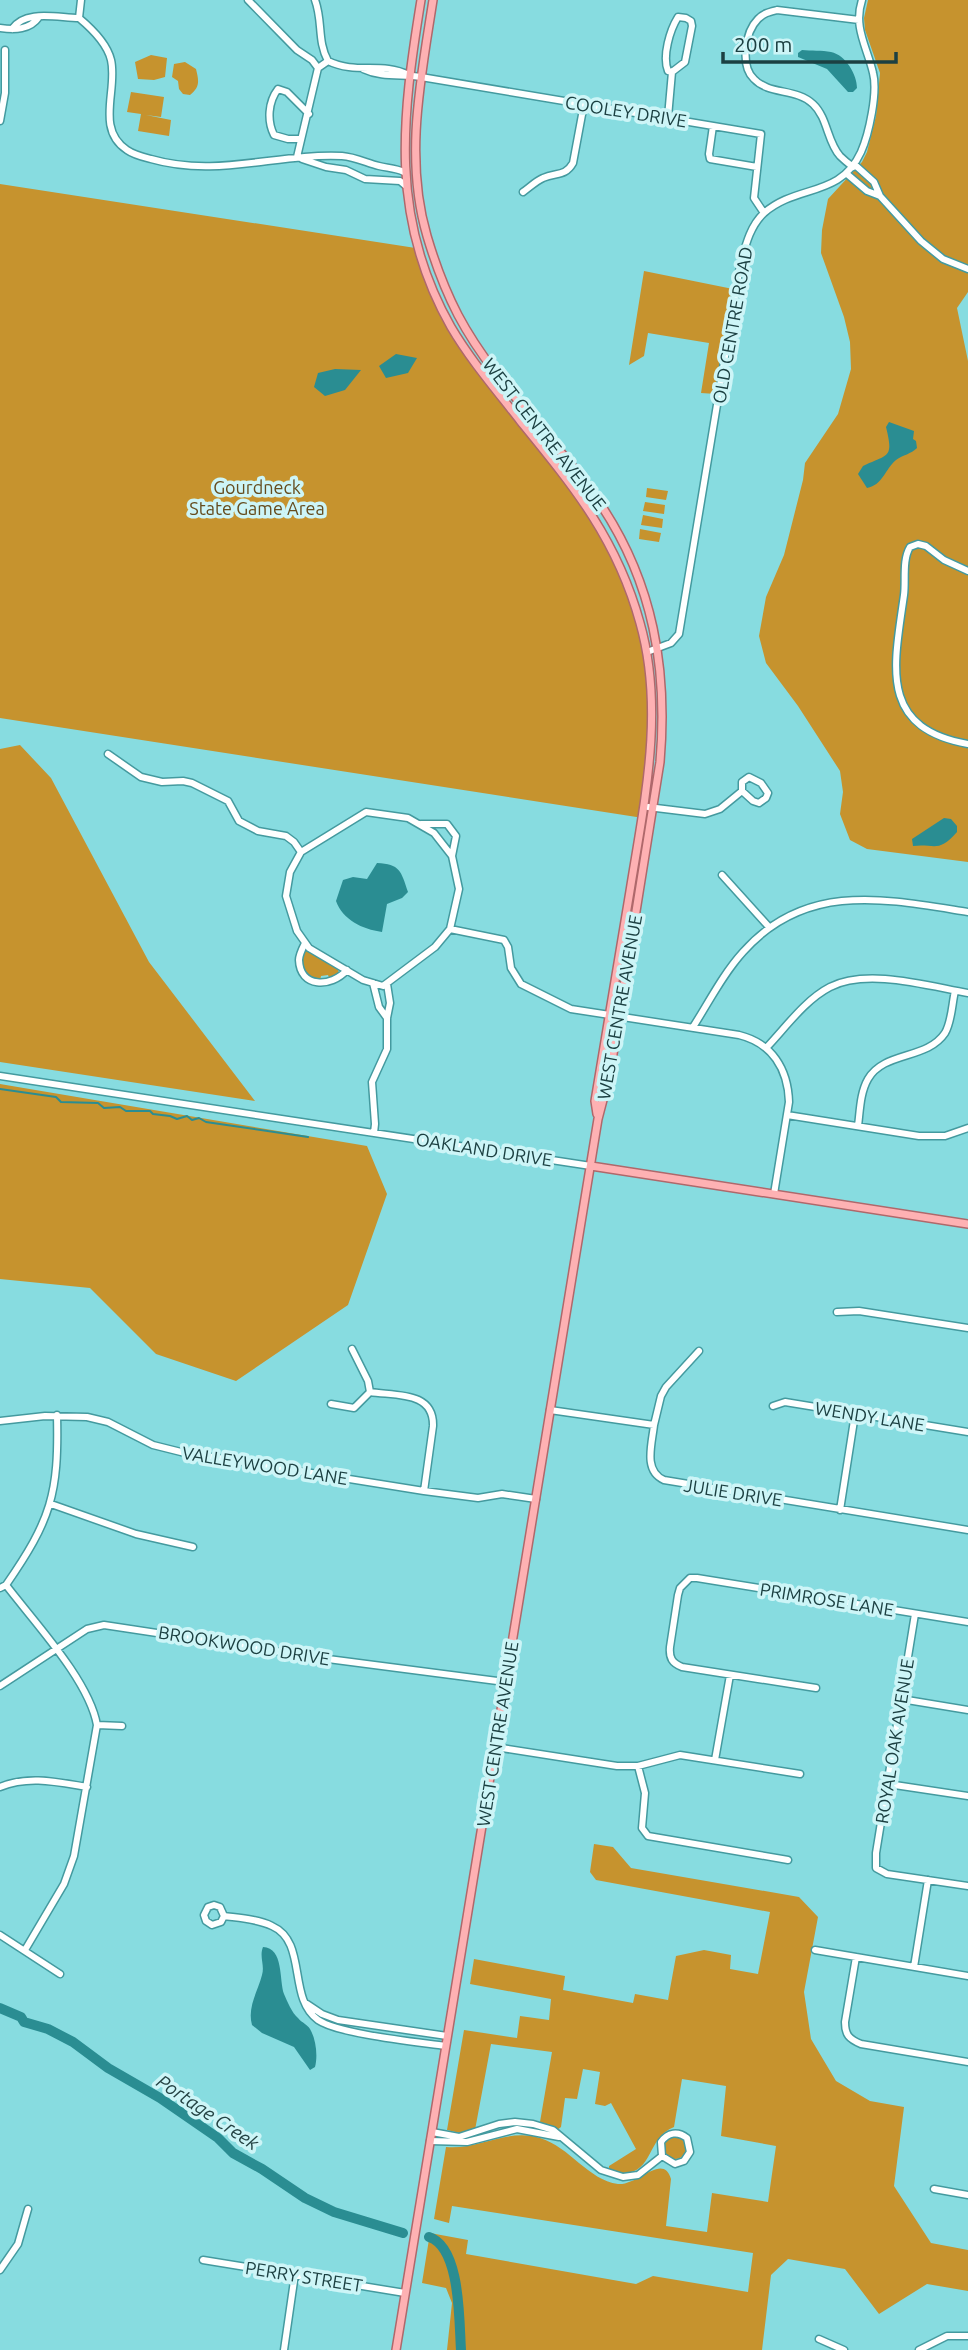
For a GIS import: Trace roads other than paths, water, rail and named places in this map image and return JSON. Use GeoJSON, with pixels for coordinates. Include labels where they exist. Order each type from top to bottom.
{"type":"FeatureCollection","features":[{"type":"Feature","properties":{"kind":"main road","name":"WEST CENTRE AVENUE"},"geometry":{"type":"LineString","coordinates":[[421,0],[409,75],[404,130],[404,172],[415,237],[430,281],[450,324],[472,359],[560,470],[600,526],[624,573],[648,652],[652,733],[643,806],[595,1101],[598,1119]]}},
{"type":"Feature","properties":{"kind":"main road","name":"WEST CENTRE AVENUE"},"geometry":{"type":"LineString","coordinates":[[396,2350],[598,1119],[610,1073],[663,736],[659,649],[644,591],[611,521],[594,495],[484,355],[458,315],[426,233],[418,186],[415,137],[433,0]]}},
{"type":"Feature","properties":{"kind":"main road","name":"OAKLAND DRIVE"},"geometry":{"type":"LineString","coordinates":[[591,1166],[968,1224]]}},
{"type":"Feature","properties":{"kind":"street"},"geometry":{"type":"LineString","coordinates":[[79,18],[80,0]]}},
{"type":"Feature","properties":{"kind":"street"},"geometry":{"type":"LineString","coordinates":[[248,0],[318,68]]}},
{"type":"Feature","properties":{"kind":"street"},"geometry":{"type":"LineString","coordinates":[[297,158],[318,68],[328,61],[322,50],[320,14],[315,0]]}},
{"type":"Feature","properties":{"kind":"street"},"geometry":{"type":"LineString","coordinates":[[764,214],[790,199],[831,185],[847,174],[866,138],[875,85],[860,35],[862,0]]}},
{"type":"Feature","properties":{"kind":"street"},"geometry":{"type":"LineString","coordinates":[[859,20],[777,10],[766,13],[755,21],[749,34],[745,66],[759,85],[801,95],[814,105],[825,120],[838,155],[874,182],[880,197],[921,242],[943,259],[968,269]]}},
{"type":"Feature","properties":{"kind":"street"},"geometry":{"type":"LineString","coordinates":[[0,28],[12,30],[16,23],[34,16],[79,18],[95,34],[111,58],[109,118],[113,136],[125,149],[161,162],[207,168],[297,158],[347,157],[404,172]]}},
{"type":"Feature","properties":{"kind":"street"},"geometry":{"type":"LineString","coordinates":[[668,117],[672,72],[685,62],[692,26],[691,21],[685,18],[678,17],[672,27],[666,64],[668,71],[672,72]]}},
{"type":"Feature","properties":{"kind":"street"},"geometry":{"type":"LineString","coordinates":[[0,121],[5,93],[5,50]]}},
{"type":"Feature","properties":{"kind":"street","name":"COOLEY DRIVE"},"geometry":{"type":"LineString","coordinates":[[328,61],[341,67],[400,71],[409,75],[761,134],[754,198],[764,214]]}},
{"type":"Feature","properties":{"kind":"street"},"geometry":{"type":"LineString","coordinates":[[301,139],[274,135],[270,127],[272,96],[278,89],[288,92],[309,114]]}},
{"type":"Feature","properties":{"kind":"street"},"geometry":{"type":"LineString","coordinates":[[523,192],[546,176],[564,174],[569,170],[573,163],[584,104]]}},
{"type":"Feature","properties":{"kind":"street"},"geometry":{"type":"LineString","coordinates":[[713,126],[710,159],[757,167]]}},
{"type":"Feature","properties":{"kind":"street"},"geometry":{"type":"LineString","coordinates":[[297,158],[346,170],[365,179],[400,181],[406,186]]}},
{"type":"Feature","properties":{"kind":"street"},"geometry":{"type":"LineString","coordinates":[[847,174],[867,191],[880,197]]}},
{"type":"Feature","properties":{"kind":"street","name":"OLD CENTRE ROAD"},"geometry":{"type":"LineString","coordinates":[[659,649],[675,641],[679,634],[740,267],[749,234],[764,214]]}},
{"type":"Feature","properties":{"kind":"street"},"geometry":{"type":"LineString","coordinates":[[968,571],[943,560],[926,546],[918,544],[910,547],[906,556],[895,659],[904,706],[916,724],[938,737],[968,744]]}},
{"type":"Feature","properties":{"kind":"street"},"geometry":{"type":"LineString","coordinates":[[648,652],[659,649]]}},
{"type":"Feature","properties":{"kind":"street"},"geometry":{"type":"LineString","coordinates":[[108,754],[141,777],[162,782],[192,783],[228,801],[239,821],[258,831],[286,836],[302,852]]}},
{"type":"Feature","properties":{"kind":"street"},"geometry":{"type":"LineString","coordinates":[[749,777],[761,783],[768,793],[759,803],[742,791],[742,782],[749,777]]}},
{"type":"Feature","properties":{"kind":"street"},"geometry":{"type":"LineString","coordinates":[[643,806],[705,814],[720,809],[742,791]]}},
{"type":"Feature","properties":{"kind":"street"},"geometry":{"type":"LineString","coordinates":[[418,824],[447,824],[456,836],[452,856],[459,889],[455,911],[450,929],[435,947],[383,986],[347,970],[309,948],[296,931],[286,896],[289,872],[302,852],[366,812],[408,818],[418,824],[434,833],[452,856]]}},
{"type":"Feature","properties":{"kind":"street"},"geometry":{"type":"LineString","coordinates":[[722,875],[769,927]]}},
{"type":"Feature","properties":{"kind":"street"},"geometry":{"type":"LineString","coordinates":[[692,1027],[740,956],[769,927],[799,911],[846,899],[882,899],[968,912]]}},
{"type":"Feature","properties":{"kind":"street"},"geometry":{"type":"LineString","coordinates":[[450,929],[504,940],[509,947],[511,968],[521,984],[570,1009],[750,1037],[767,1047],[786,1078],[789,1102],[774,1194]]}},
{"type":"Feature","properties":{"kind":"street"},"geometry":{"type":"LineString","coordinates":[[305,943],[299,959],[303,973],[314,981],[326,984],[339,979],[347,970]]}},
{"type":"Feature","properties":{"kind":"street"},"geometry":{"type":"LineString","coordinates":[[767,1047],[812,1000],[842,983],[877,979],[968,993]]}},
{"type":"Feature","properties":{"kind":"street"},"geometry":{"type":"LineString","coordinates":[[373,983],[379,1007],[387,1018]]}},
{"type":"Feature","properties":{"kind":"street"},"geometry":{"type":"LineString","coordinates":[[374,1133],[372,1082],[387,1049],[390,1003],[387,984]]}},
{"type":"Feature","properties":{"kind":"street"},"geometry":{"type":"LineString","coordinates":[[858,1126],[863,1090],[874,1070],[887,1062],[925,1049],[937,1041],[948,1026],[955,991]]}},
{"type":"Feature","properties":{"kind":"street","name":"OAKLAND DRIVE"},"geometry":{"type":"LineString","coordinates":[[0,1076],[591,1166]]}},
{"type":"Feature","properties":{"kind":"street"},"geometry":{"type":"LineString","coordinates":[[787,1115],[932,1137],[945,1136],[968,1128]]}},
{"type":"Feature","properties":{"kind":"street"},"geometry":{"type":"LineString","coordinates":[[837,1312],[859,1311],[968,1328]]}},
{"type":"Feature","properties":{"kind":"street"},"geometry":{"type":"LineString","coordinates":[[352,1349],[368,1381],[370,1392]]}},
{"type":"Feature","properties":{"kind":"street"},"geometry":{"type":"LineString","coordinates":[[550,1410],[654,1425],[666,1387],[699,1351]]}},
{"type":"Feature","properties":{"kind":"street"},"geometry":{"type":"LineString","coordinates":[[331,1404],[354,1408],[370,1392]]}},
{"type":"Feature","properties":{"kind":"street"},"geometry":{"type":"LineString","coordinates":[[370,1392],[421,1399],[429,1406],[433,1426],[424,1491]]}},
{"type":"Feature","properties":{"kind":"street","name":"WENDY LANE"},"geometry":{"type":"LineString","coordinates":[[772,1406],[785,1402],[968,1432]]}},
{"type":"Feature","properties":{"kind":"street"},"geometry":{"type":"LineString","coordinates":[[840,1510],[855,1413]]}},
{"type":"Feature","properties":{"kind":"street"},"geometry":{"type":"LineString","coordinates":[[25,1950],[70,1869],[77,1844],[97,1725],[95,1713],[87,1697],[55,1648],[3,1587],[36,1539],[51,1504],[57,1465],[57,1415]]}},
{"type":"Feature","properties":{"kind":"street","name":"VALLEYWOOD LANE"},"geometry":{"type":"LineString","coordinates":[[0,1421],[57,1415],[87,1417],[108,1422],[153,1445],[181,1452],[424,1491],[478,1497],[502,1494],[537,1499]]}},
{"type":"Feature","properties":{"kind":"street","name":"JULIE DRIVE"},"geometry":{"type":"LineString","coordinates":[[654,1425],[650,1461],[652,1472],[659,1478],[968,1530]]}},
{"type":"Feature","properties":{"kind":"street"},"geometry":{"type":"LineString","coordinates":[[51,1504],[136,1534],[193,1547]]}},
{"type":"Feature","properties":{"kind":"street","name":"PRIMROSE LANE"},"geometry":{"type":"LineString","coordinates":[[730,1675],[682,1667],[672,1660],[670,1647],[678,1594],[687,1581],[697,1578],[968,1622]]}},
{"type":"Feature","properties":{"kind":"street","name":"ROYAL OAK AVENUE"},"geometry":{"type":"LineString","coordinates":[[915,1614],[876,1853],[876,1868],[887,1874],[929,1880]]}},
{"type":"Feature","properties":{"kind":"street","name":"BROOKWOOD DRIVE"},"geometry":{"type":"LineString","coordinates":[[0,1686],[87,1629],[112,1625],[328,1659],[505,1682]]}},
{"type":"Feature","properties":{"kind":"street"},"geometry":{"type":"LineString","coordinates":[[715,1760],[730,1675],[816,1688]]}},
{"type":"Feature","properties":{"kind":"street"},"geometry":{"type":"LineString","coordinates":[[901,1699],[968,1710]]}},
{"type":"Feature","properties":{"kind":"street"},"geometry":{"type":"LineString","coordinates":[[97,1725],[122,1726]]}},
{"type":"Feature","properties":{"kind":"street"},"geometry":{"type":"LineString","coordinates":[[495,1747],[617,1766],[638,1766],[680,1755],[800,1774]]}},
{"type":"Feature","properties":{"kind":"street"},"geometry":{"type":"LineString","coordinates":[[638,1766],[645,1793],[642,1828],[648,1836],[789,1860]]}},
{"type":"Feature","properties":{"kind":"street"},"geometry":{"type":"LineString","coordinates":[[0,1787],[35,1779],[87,1787]]}},
{"type":"Feature","properties":{"kind":"street"},"geometry":{"type":"LineString","coordinates":[[888,1784],[968,1796]]}},
{"type":"Feature","properties":{"kind":"street"},"geometry":{"type":"LineString","coordinates":[[914,1967],[929,1880],[968,1886]]}},
{"type":"Feature","properties":{"kind":"street"},"geometry":{"type":"LineString","coordinates":[[224,1916],[273,1926],[288,1940],[302,1995],[312,2015],[320,2021],[344,2029],[445,2046]]}},
{"type":"Feature","properties":{"kind":"street"},"geometry":{"type":"LineString","coordinates":[[0,1935],[60,1974]]}},
{"type":"Feature","properties":{"kind":"street"},"geometry":{"type":"LineString","coordinates":[[815,1950],[968,1976]]}},
{"type":"Feature","properties":{"kind":"street"},"geometry":{"type":"LineString","coordinates":[[856,1957],[845,2022],[848,2036],[861,2044],[968,2062]]}},
{"type":"Feature","properties":{"kind":"street"},"geometry":{"type":"LineString","coordinates":[[306,2004],[322,2014],[346,2021],[447,2036]]}},
{"type":"Feature","properties":{"kind":"street"},"geometry":{"type":"LineString","coordinates":[[344,2029],[346,2021]]}},
{"type":"Feature","properties":{"kind":"street"},"geometry":{"type":"LineString","coordinates":[[386,2036],[387,2027]]}},
{"type":"Feature","properties":{"kind":"street"},"geometry":{"type":"LineString","coordinates":[[430,2141],[467,2142],[509,2126]]}},
{"type":"Feature","properties":{"kind":"street"},"geometry":{"type":"LineString","coordinates":[[432,2132],[459,2137],[509,2126],[527,2129],[559,2137],[601,2170],[616,2177],[638,2175],[662,2156]]}},
{"type":"Feature","properties":{"kind":"street"},"geometry":{"type":"LineString","coordinates":[[668,2134],[683,2135],[689,2142],[690,2152],[680,2163],[670,2163],[662,2156],[661,2142],[668,2134]]}},
{"type":"Feature","properties":{"kind":"street"},"geometry":{"type":"LineString","coordinates":[[934,2189],[968,2195]]}},
{"type":"Feature","properties":{"kind":"street"},"geometry":{"type":"LineString","coordinates":[[0,2270],[18,2244],[28,2210]]}},
{"type":"Feature","properties":{"kind":"street","name":"PERRY STREET"},"geometry":{"type":"LineString","coordinates":[[203,2260],[405,2293]]}},
{"type":"Feature","properties":{"kind":"street"},"geometry":{"type":"LineString","coordinates":[[284,2350],[295,2274]]}},
{"type":"Feature","properties":{"kind":"street"},"geometry":{"type":"LineString","coordinates":[[919,2350],[947,2336],[968,2336]]}},
{"type":"Feature","properties":{"kind":"street"},"geometry":{"type":"LineString","coordinates":[[819,2339],[844,2350]]}},
{"type":"Feature","properties":{"kind":"water"},"geometry":{"type":"Polygon","coordinates":[[[802,50],[831,52],[841,57],[853,72],[857,88],[848,92],[827,69],[798,57],[802,50]]]}},
{"type":"Feature","properties":{"kind":"water"},"geometry":{"type":"Polygon","coordinates":[[[396,354],[417,358],[408,373],[386,378],[379,366],[396,354]]]}},
{"type":"Feature","properties":{"kind":"water"},"geometry":{"type":"Polygon","coordinates":[[[335,369],[361,370],[345,390],[325,396],[314,387],[318,373],[335,369]]]}},
{"type":"Feature","properties":{"kind":"water"},"geometry":{"type":"Polygon","coordinates":[[[889,422],[914,431],[913,439],[917,448],[896,460],[877,484],[867,488],[858,474],[863,466],[887,454],[889,445],[886,427],[889,422]]]}},
{"type":"Feature","properties":{"kind":"water"},"geometry":{"type":"Polygon","coordinates":[[[944,818],[951,819],[957,826],[957,832],[951,839],[936,846],[913,846],[912,839],[944,818]]]}},
{"type":"Feature","properties":{"kind":"water"},"geometry":{"type":"Polygon","coordinates":[[[377,863],[395,867],[408,892],[402,898],[387,904],[382,932],[367,929],[348,918],[336,901],[343,880],[353,877],[367,879],[377,863]]]}},
{"type":"Feature","properties":{"kind":"water"},"geometry":{"type":"Polygon","coordinates":[[[263,1947],[270,1949],[278,1959],[288,2003],[312,2033],[316,2058],[315,2067],[310,2070],[294,2047],[262,2033],[252,2025],[252,2005],[263,1971],[263,1947]]]}},
{"type":"Feature","properties":{"kind":"waterway"},"geometry":{"type":"LineString","coordinates":[[0,1089],[56,1097],[61,1102],[98,1103],[104,1108],[150,1111],[177,1119],[187,1116],[192,1120],[199,1118],[206,1122],[308,1137]]}},
{"type":"Feature","properties":{"kind":"waterway","name":"Portage Creek"},"geometry":{"type":"LineString","coordinates":[[0,2008],[21,2017],[24,2022],[48,2029],[73,2042],[108,2068],[160,2098],[218,2138],[233,2153],[305,2198],[334,2212],[403,2233]]}},
{"type":"Feature","properties":{"kind":"waterway","name":"Portage Creek"},"geometry":{"type":"LineString","coordinates":[[429,2237],[439,2244],[453,2270],[461,2350]]}},
{"type":"Feature","properties":{"kind":"park label","name":"Gourdneck State Game Area"},"geometry":{"type":"Point","coordinates":[257,497]}}]}
